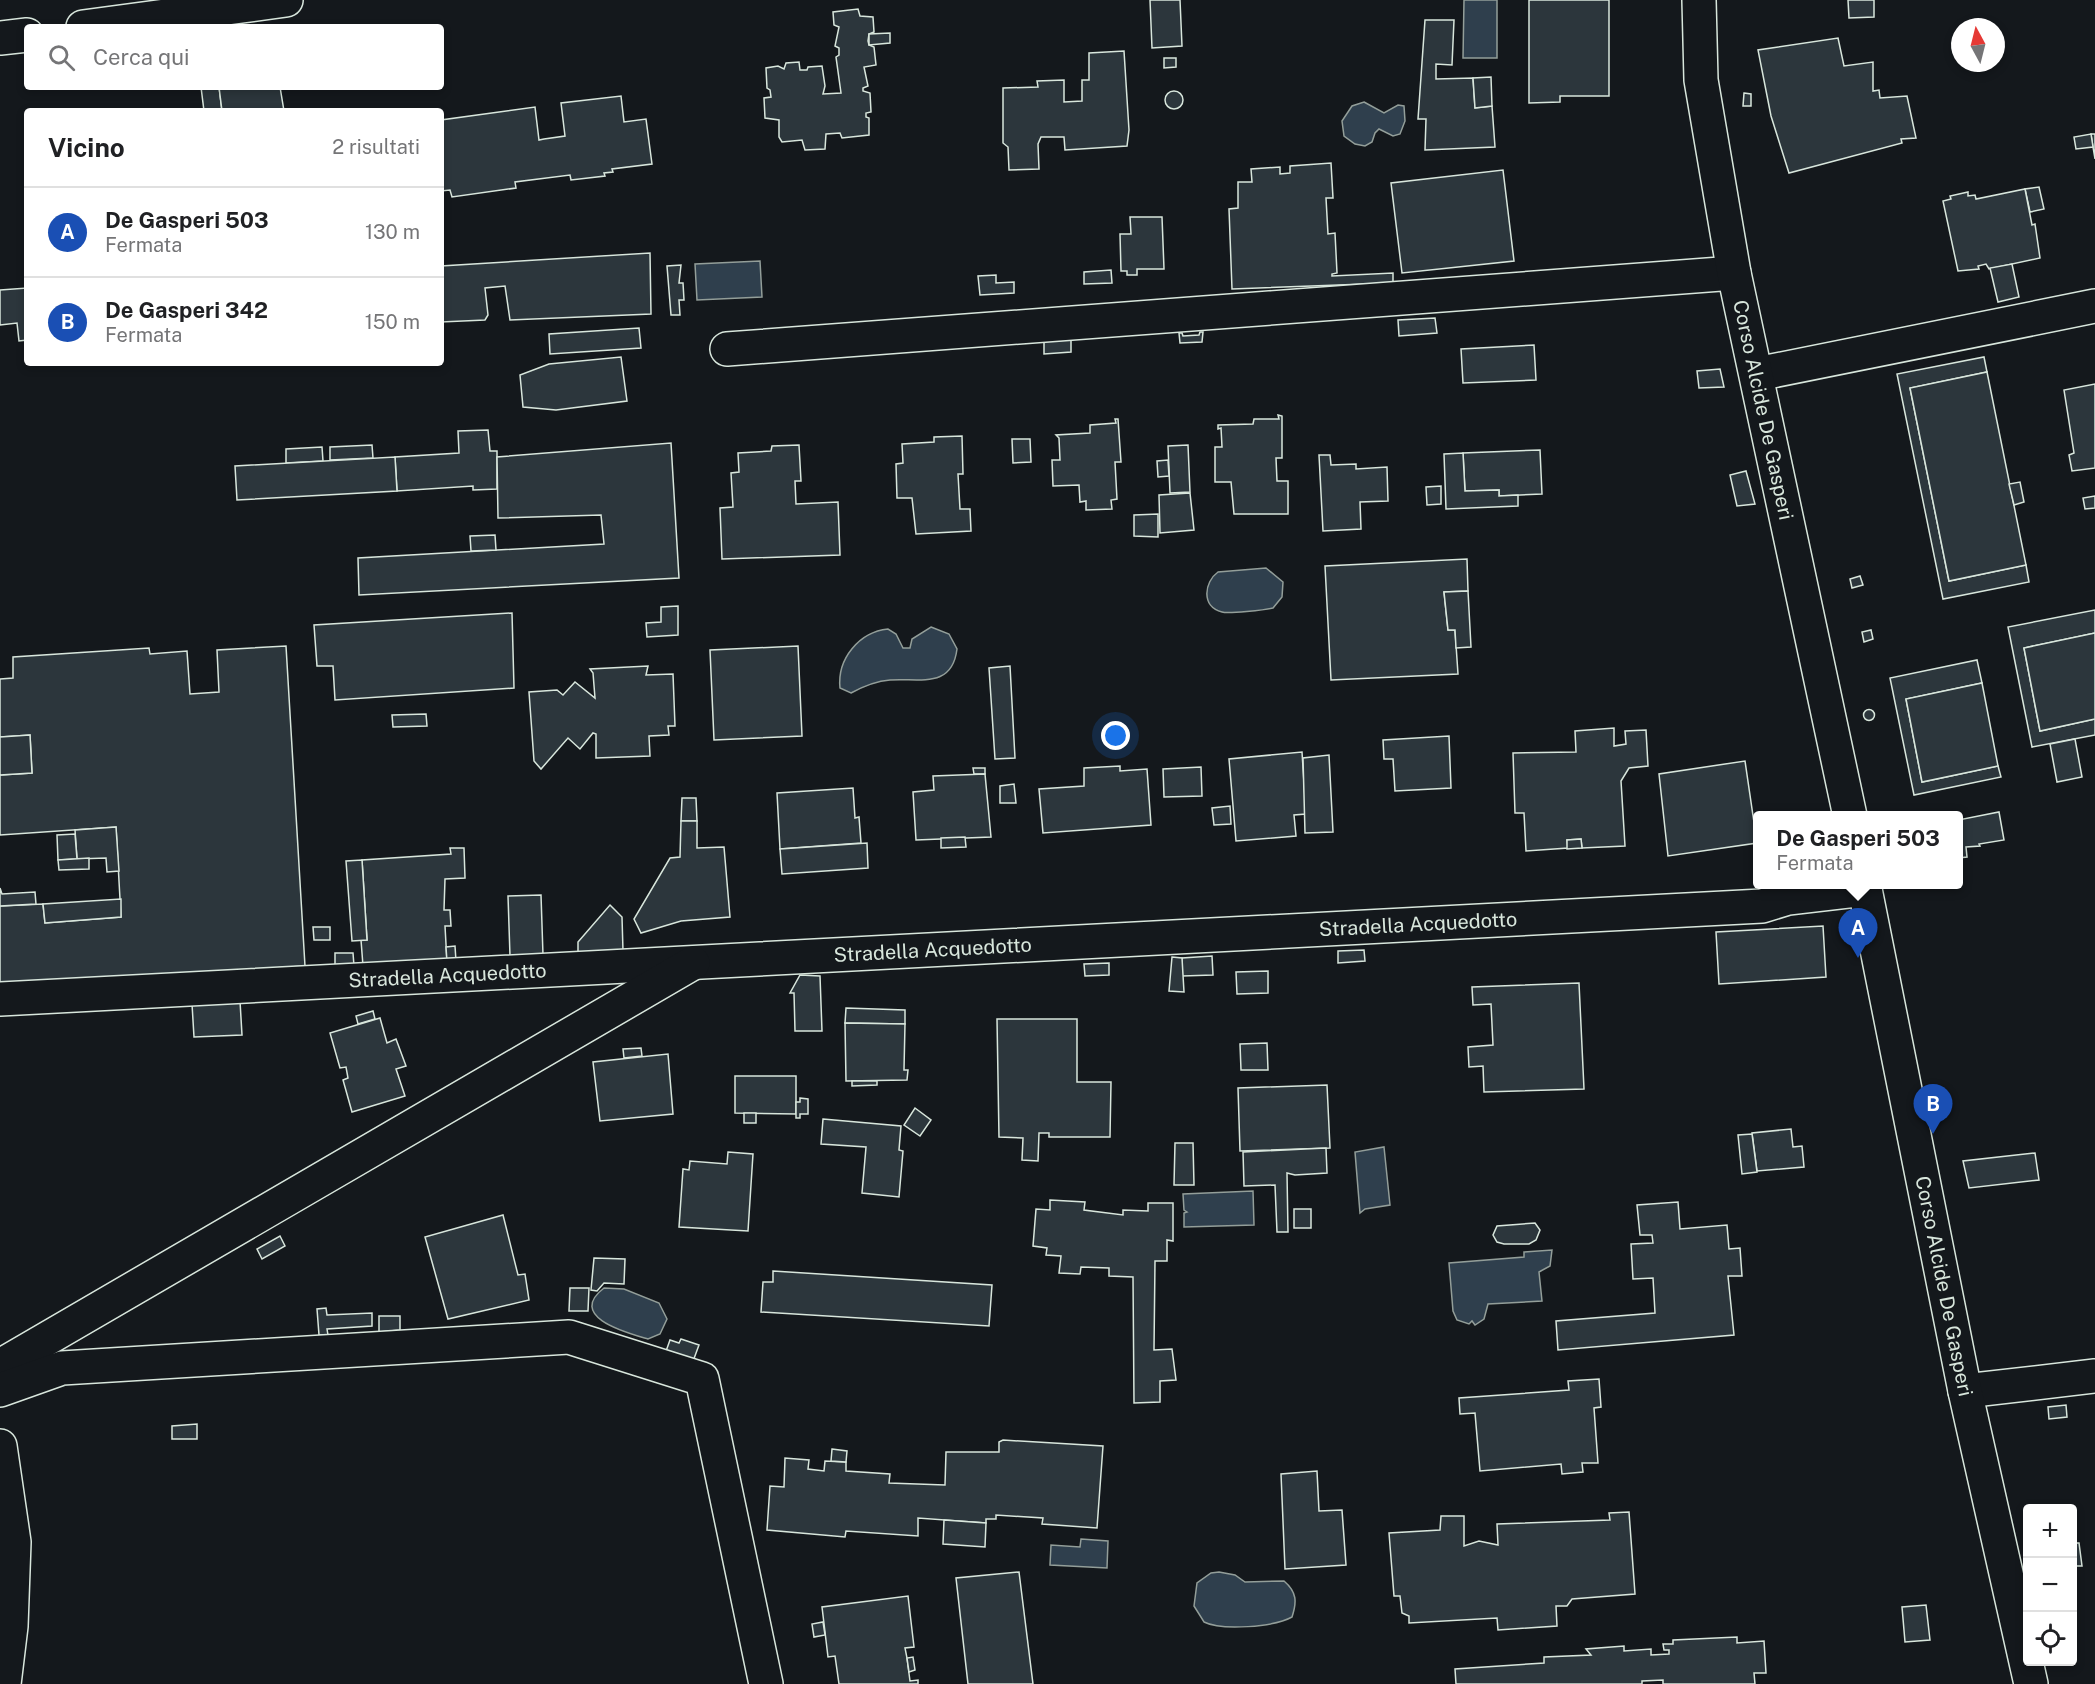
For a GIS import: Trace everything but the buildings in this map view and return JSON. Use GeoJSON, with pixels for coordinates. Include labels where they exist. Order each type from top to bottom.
{"type":"FeatureCollection","features":[{"type":"Feature","properties":{"kind":"street"},"geometry":{"type":"LineString","coordinates":[[106,24],[286,0]]}},
{"type":"Feature","properties":{"kind":"street","name":"Corso Alcide De Gasperi"},"geometry":{"type":"LineString","coordinates":[[1699,0],[1701,80],[1734,273],[1849,811]]}},
{"type":"Feature","properties":{"kind":"street"},"geometry":{"type":"LineString","coordinates":[[0,38],[24,34]]}},
{"type":"Feature","properties":{"kind":"street"},"geometry":{"type":"LineString","coordinates":[[727,349],[1734,273]]}},
{"type":"Feature","properties":{"kind":"street"},"geometry":{"type":"LineString","coordinates":[[1757,374],[2095,306]]}},
{"type":"Feature","properties":{"kind":"street","name":"Stradella Acquedotto"},"geometry":{"type":"LineString","coordinates":[[0,999],[697,960],[1762,906],[1788,898],[1851,889]]}},
{"type":"Feature","properties":{"kind":"street","name":"Corso Alcide De Gasperi"},"geometry":{"type":"LineString","coordinates":[[1865,889],[1965,1391],[2031,1684]]}},
{"type":"Feature","properties":{"kind":"street"},"geometry":{"type":"LineString","coordinates":[[0,1366],[697,960]]}},
{"type":"Feature","properties":{"kind":"street"},"geometry":{"type":"LineString","coordinates":[[0,1390],[62,1368],[569,1337],[702,1379],[766,1684]]}},
{"type":"Feature","properties":{"kind":"street"},"geometry":{"type":"LineString","coordinates":[[1965,1391],[2095,1376]]}},
{"type":"Feature","properties":{"kind":"street"},"geometry":{"type":"LineString","coordinates":[[0,1446],[14,1542],[11,1626],[4,1684]]}},
{"type":"Feature","properties":{"kind":"water"},"geometry":{"type":"Polygon","coordinates":[[[1464,0],[1497,0],[1497,58],[1463,58],[1464,0]]]}},
{"type":"Feature","properties":{"kind":"water"},"geometry":{"type":"Polygon","coordinates":[[[1364,102],[1384,113],[1398,105],[1404,106],[1405,121],[1400,134],[1393,136],[1379,129],[1372,142],[1365,146],[1355,144],[1344,136],[1342,121],[1352,106],[1364,102]]]}},
{"type":"Feature","properties":{"kind":"water"},"geometry":{"type":"Polygon","coordinates":[[[760,261],[762,297],[697,300],[695,264],[760,261]]]}},
{"type":"Feature","properties":{"kind":"water"},"geometry":{"type":"Polygon","coordinates":[[[1266,568],[1283,582],[1282,597],[1273,608],[1247,612],[1222,612],[1211,605],[1208,600],[1208,588],[1213,576],[1218,572],[1266,568]]]}},
{"type":"Feature","properties":{"kind":"water"},"geometry":{"type":"Polygon","coordinates":[[[931,627],[949,634],[957,649],[954,662],[942,676],[923,680],[885,681],[851,693],[840,688],[840,677],[846,657],[859,641],[877,631],[888,629],[896,634],[903,648],[910,648],[912,639],[931,627]]]}},
{"type":"Feature","properties":{"kind":"water"},"geometry":{"type":"Polygon","coordinates":[[[1384,1147],[1390,1205],[1365,1209],[1360,1213],[1355,1152],[1384,1147]]]}},
{"type":"Feature","properties":{"kind":"water"},"geometry":{"type":"Polygon","coordinates":[[[1253,1191],[1254,1225],[1184,1227],[1184,1213],[1187,1212],[1184,1210],[1183,1194],[1253,1191]]]}},
{"type":"Feature","properties":{"kind":"water"},"geometry":{"type":"Polygon","coordinates":[[[1552,1250],[1550,1266],[1539,1272],[1542,1301],[1488,1304],[1484,1319],[1475,1325],[1472,1321],[1469,1324],[1457,1320],[1453,1311],[1449,1263],[1524,1257],[1524,1252],[1552,1250]]]}},
{"type":"Feature","properties":{"kind":"water"},"geometry":{"type":"Polygon","coordinates":[[[604,1288],[624,1289],[659,1303],[667,1319],[660,1334],[648,1339],[627,1333],[604,1322],[596,1315],[592,1307],[594,1298],[604,1288]]]}},
{"type":"Feature","properties":{"kind":"water"},"geometry":{"type":"Polygon","coordinates":[[[1081,1539],[1108,1541],[1107,1568],[1050,1565],[1051,1545],[1080,1547],[1081,1539]]]}},
{"type":"Feature","properties":{"kind":"water"},"geometry":{"type":"Polygon","coordinates":[[[1211,1573],[1235,1575],[1245,1582],[1284,1581],[1294,1593],[1295,1607],[1292,1617],[1248,1627],[1212,1625],[1204,1622],[1194,1606],[1197,1583],[1211,1573]]]}},
{"type":"Feature","properties":{"kind":"place","name":"De Gasperi 503"},"geometry":{"type":"Point","coordinates":[1858,958]}},
{"type":"Feature","properties":{"kind":"place","name":"De Gasperi 342"},"geometry":{"type":"Point","coordinates":[1933,1134]}}]}
